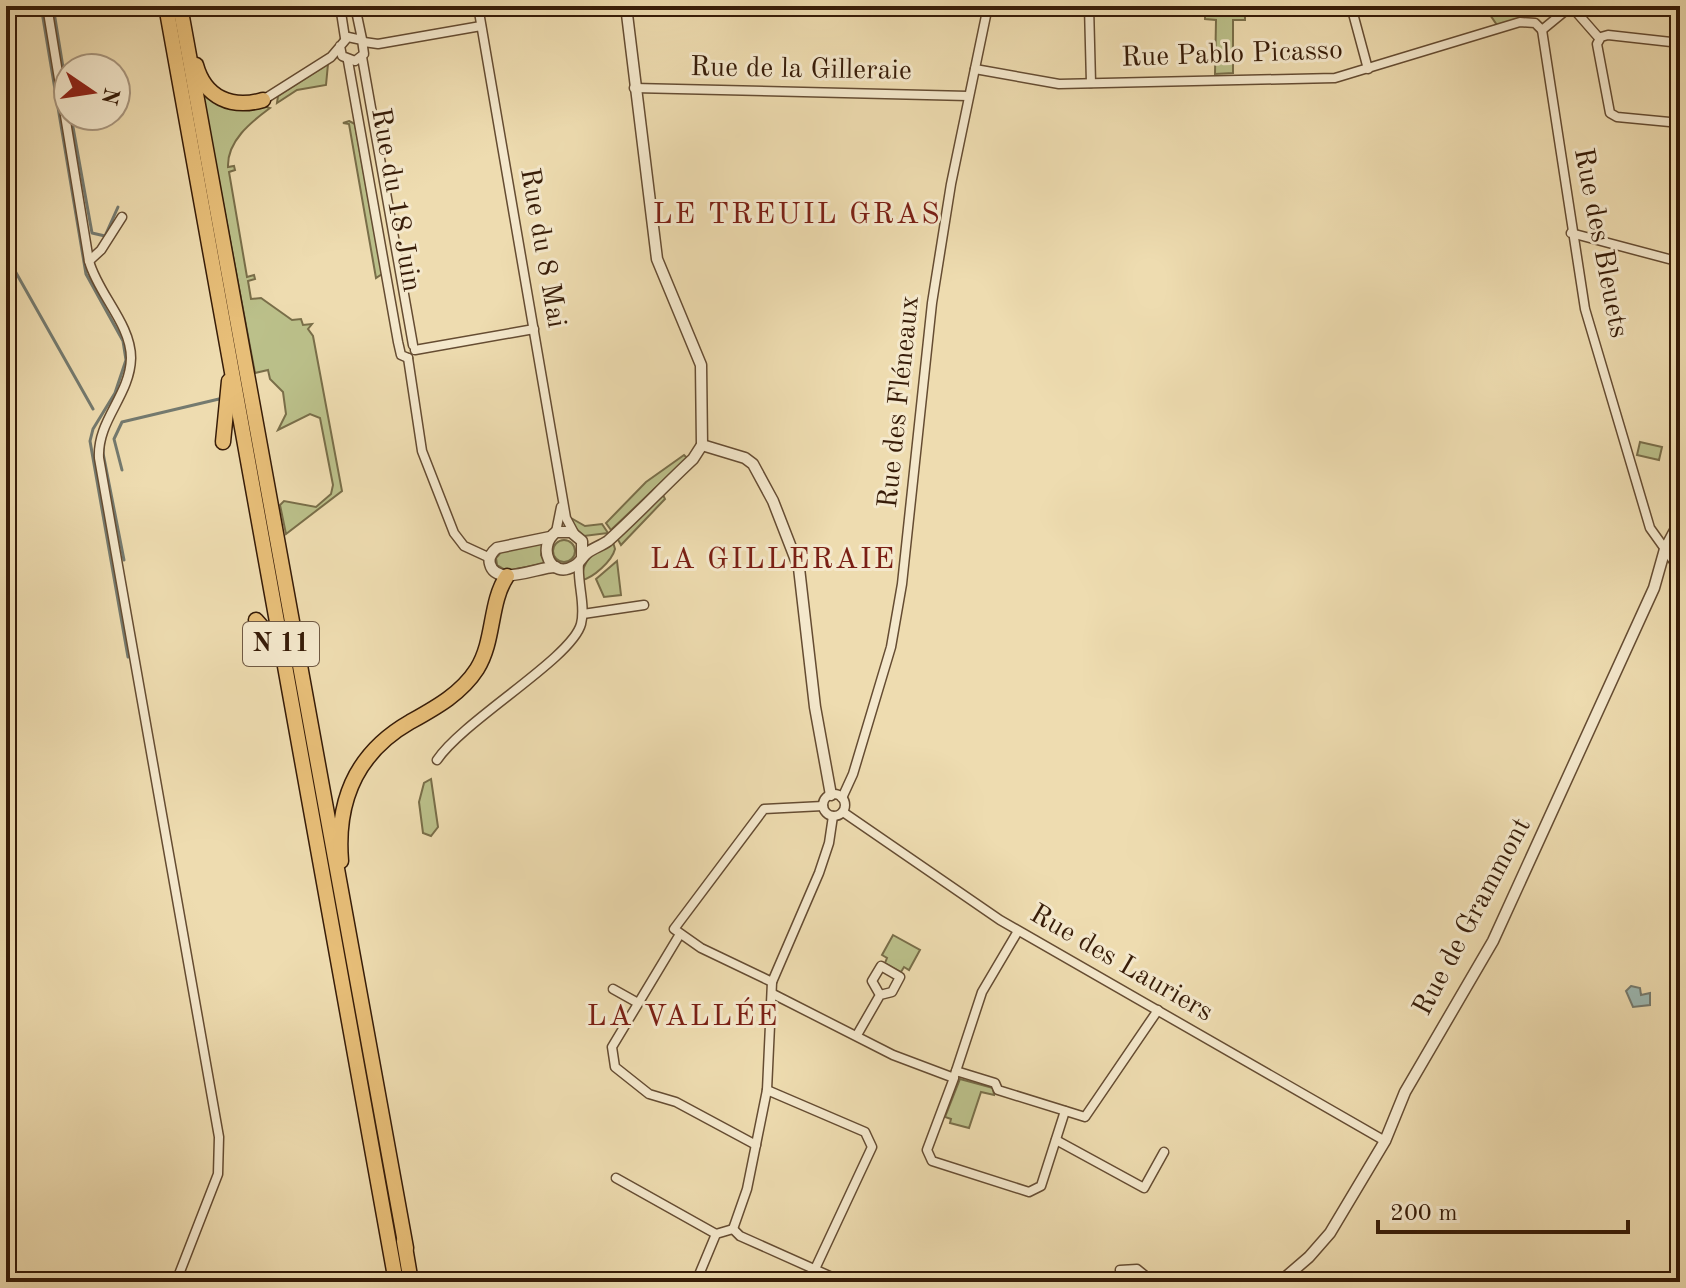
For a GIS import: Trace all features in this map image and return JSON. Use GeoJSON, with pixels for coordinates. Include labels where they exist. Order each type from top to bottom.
{"type":"FeatureCollection","features":[{"type":"Feature","properties":{"kind":"highway"},"geometry":{"type":"LineString","coordinates":[[175,7],[205,86],[222,100],[234,103],[263,100]]}},
{"type":"Feature","properties":{"kind":"highway","name":"N 11"},"geometry":{"type":"LineString","coordinates":[[175,7],[230,357],[396,1282]]}},
{"type":"Feature","properties":{"kind":"highway","name":"N 11"},"geometry":{"type":"LineString","coordinates":[[175,7],[411,1282]]}},
{"type":"Feature","properties":{"kind":"highway"},"geometry":{"type":"LineString","coordinates":[[223,442],[230,357]]}},
{"type":"Feature","properties":{"kind":"highway"},"geometry":{"type":"LineString","coordinates":[[406,1248],[341,861],[341,813],[355,774],[373,749],[449,697],[477,668],[507,576]]}},
{"type":"Feature","properties":{"kind":"highway"},"geometry":{"type":"LineString","coordinates":[[256,620],[272,640],[287,679]]}},
{"type":"Feature","properties":{"kind":"street"},"geometry":{"type":"LineString","coordinates":[[47,6],[89,261],[101,292],[129,342],[130,372],[99,437],[99,458],[220,1150],[218,1174],[176,1282]]}},
{"type":"Feature","properties":{"kind":"street"},"geometry":{"type":"LineString","coordinates":[[340,6],[342,42]]}},
{"type":"Feature","properties":{"kind":"street"},"geometry":{"type":"LineString","coordinates":[[355,6],[414,347],[408,358],[422,451],[454,533],[464,546],[490,558]]}},
{"type":"Feature","properties":{"kind":"street","name":"Rue du 8 Mai"},"geometry":{"type":"LineString","coordinates":[[478,6],[563,498]]}},
{"type":"Feature","properties":{"kind":"street"},"geometry":{"type":"LineString","coordinates":[[490,558],[493,571],[507,576],[560,568],[580,560],[613,536],[693,459],[702,445],[701,365],[657,259],[626,6]]}},
{"type":"Feature","properties":{"kind":"street","name":"Rue des Fléneaux"},"geometry":{"type":"LineString","coordinates":[[837,796],[853,774],[891,647],[900,596],[932,303],[968,96],[988,6]]}},
{"type":"Feature","properties":{"kind":"street"},"geometry":{"type":"LineString","coordinates":[[1089,6],[1091,83]]}},
{"type":"Feature","properties":{"kind":"street"},"geometry":{"type":"LineString","coordinates":[[1351,6],[1368,69]]}},
{"type":"Feature","properties":{"kind":"street"},"geometry":{"type":"LineString","coordinates":[[1542,30],[1571,6],[1599,38],[1600,73],[1605,78],[1610,113],[1617,117],[1680,123]]}},
{"type":"Feature","properties":{"kind":"street","name":"Rue Pablo Picasso"},"geometry":{"type":"LineString","coordinates":[[975,69],[1041,83],[1335,78],[1520,22],[1530,21],[1542,30]]}},
{"type":"Feature","properties":{"kind":"street"},"geometry":{"type":"LineString","coordinates":[[331,57],[346,59],[363,48],[378,44],[481,26]]}},
{"type":"Feature","properties":{"kind":"street","name":"Rue des Bleuets"},"geometry":{"type":"LineString","coordinates":[[1542,30],[1585,309],[1650,528],[1680,570]]}},
{"type":"Feature","properties":{"kind":"street"},"geometry":{"type":"LineString","coordinates":[[1599,38],[1608,35],[1671,42],[1680,46]]}},
{"type":"Feature","properties":{"kind":"street"},"geometry":{"type":"LineString","coordinates":[[263,100],[331,57],[342,42],[355,36],[363,48]]}},
{"type":"Feature","properties":{"kind":"street","name":"Rue du 18 Juin"},"geometry":{"type":"LineString","coordinates":[[342,42],[400,353],[408,358]]}},
{"type":"Feature","properties":{"kind":"street","name":"Rue de la Gilleraie"},"geometry":{"type":"LineString","coordinates":[[634,88],[968,96]]}},
{"type":"Feature","properties":{"kind":"street"},"geometry":{"type":"LineString","coordinates":[[89,261],[101,250],[122,217]]}},
{"type":"Feature","properties":{"kind":"street"},"geometry":{"type":"LineString","coordinates":[[1571,233],[1680,262]]}},
{"type":"Feature","properties":{"kind":"street"},"geometry":{"type":"LineString","coordinates":[[401,346],[414,347],[534,329]]}},
{"type":"Feature","properties":{"kind":"street"},"geometry":{"type":"LineString","coordinates":[[702,445],[745,458],[753,464],[793,549],[803,587],[815,707],[843,812],[833,816]]}},
{"type":"Feature","properties":{"kind":"street"},"geometry":{"type":"LineString","coordinates":[[563,498],[546,555],[578,585]]}},
{"type":"Feature","properties":{"kind":"street"},"geometry":{"type":"LineString","coordinates":[[437,760],[475,721],[570,644],[578,633],[583,614],[578,585],[580,560],[577,536],[566,518],[563,498]]}},
{"type":"Feature","properties":{"kind":"street","name":"Rue de Grammont"},"geometry":{"type":"LineString","coordinates":[[1280,1282],[1309,1257],[1330,1233],[1385,1141],[1405,1092],[1493,941],[1654,588],[1665,549],[1680,521]]}},
{"type":"Feature","properties":{"kind":"street"},"geometry":{"type":"LineString","coordinates":[[490,558],[500,546],[553,535],[577,536],[593,541],[613,536]]}},
{"type":"Feature","properties":{"kind":"street"},"geometry":{"type":"LineString","coordinates":[[583,614],[644,605]]}},
{"type":"Feature","properties":{"kind":"street"},"geometry":{"type":"LineString","coordinates":[[772,982],[701,948],[674,929],[761,811],[771,807],[823,806],[837,796]]}},
{"type":"Feature","properties":{"kind":"street"},"geometry":{"type":"LineString","coordinates":[[823,806],[833,816]]}},
{"type":"Feature","properties":{"kind":"street","name":"Rue des Lauriers"},"geometry":{"type":"LineString","coordinates":[[843,812],[1018,931],[1385,1141]]}},
{"type":"Feature","properties":{"kind":"street"},"geometry":{"type":"LineString","coordinates":[[733,1229],[767,1090],[772,982],[819,873],[829,843],[833,816]]}},
{"type":"Feature","properties":{"kind":"street"},"geometry":{"type":"LineString","coordinates":[[1018,931],[982,992],[927,1150],[932,1161],[1029,1192],[1041,1186],[1065,1111]]}},
{"type":"Feature","properties":{"kind":"street"},"geometry":{"type":"LineString","coordinates":[[680,934],[612,1047],[615,1067],[649,1094],[676,1102],[756,1145]]}},
{"type":"Feature","properties":{"kind":"street"},"geometry":{"type":"LineString","coordinates":[[613,989],[638,1003]]}},
{"type":"Feature","properties":{"kind":"street"},"geometry":{"type":"LineString","coordinates":[[773,994],[893,1055],[955,1075],[995,1083],[998,1090],[1085,1117],[1158,1010]]}},
{"type":"Feature","properties":{"kind":"street"},"geometry":{"type":"LineString","coordinates":[[857,1035],[880,995]]}},
{"type":"Feature","properties":{"kind":"street"},"geometry":{"type":"LineString","coordinates":[[767,1090],[865,1132],[872,1147],[815,1269]]}},
{"type":"Feature","properties":{"kind":"street"},"geometry":{"type":"LineString","coordinates":[[1056,1140],[1144,1188],[1164,1152]]}},
{"type":"Feature","properties":{"kind":"street"},"geometry":{"type":"LineString","coordinates":[[616,1178],[716,1234],[733,1229]]}},
{"type":"Feature","properties":{"kind":"street"},"geometry":{"type":"LineString","coordinates":[[733,1229],[740,1236],[843,1282]]}},
{"type":"Feature","properties":{"kind":"street"},"geometry":{"type":"LineString","coordinates":[[696,1282],[716,1234]]}},
{"type":"Feature","properties":{"kind":"street"},"geometry":{"type":"LineString","coordinates":[[1120,1270],[1137,1269],[1153,1282]]}},
{"type":"Feature","properties":{"kind":"green space"},"geometry":{"type":"Polygon","coordinates":[[[1205,6],[1245,6],[1245,20],[1233,20],[1233,73],[1215,74],[1216,20],[1205,19],[1205,6]]]}},
{"type":"Feature","properties":{"kind":"green space"},"geometry":{"type":"Polygon","coordinates":[[[1484,6],[1541,6],[1542,13],[1497,25],[1484,6]]]}},
{"type":"Feature","properties":{"kind":"green space"},"geometry":{"type":"Polygon","coordinates":[[[328,64],[326,85],[297,90],[277,103],[278,96],[328,64]]]}},
{"type":"Feature","properties":{"kind":"green space"},"geometry":{"type":"Polygon","coordinates":[[[201,86],[270,108],[255,119],[236,141],[231,149],[228,167],[234,166],[235,170],[229,172],[247,277],[254,275],[255,279],[248,281],[251,299],[261,298],[292,320],[301,319],[303,325],[312,324],[308,329],[313,336],[342,491],[286,534],[280,505],[284,501],[316,507],[331,494],[333,485],[320,418],[310,414],[278,430],[286,414],[283,392],[270,379],[268,370],[255,373],[201,86]]]}},
{"type":"Feature","properties":{"kind":"green space"},"geometry":{"type":"Polygon","coordinates":[[[349,121],[355,124],[382,274],[376,278],[349,124],[343,123],[349,121]]]}},
{"type":"Feature","properties":{"kind":"green space"},"geometry":{"type":"Polygon","coordinates":[[[1640,442],[1662,447],[1659,460],[1637,455],[1640,442]]]}},
{"type":"Feature","properties":{"kind":"green space"},"geometry":{"type":"Polygon","coordinates":[[[684,455],[687,458],[611,530],[606,523],[646,482],[684,455]]]}},
{"type":"Feature","properties":{"kind":"green space"},"geometry":{"type":"Polygon","coordinates":[[[662,493],[665,499],[621,545],[617,538],[662,493]]]}},
{"type":"Feature","properties":{"kind":"green space"},"geometry":{"type":"Polygon","coordinates":[[[571,518],[585,526],[602,524],[608,533],[584,536],[574,528],[571,518]]]}},
{"type":"Feature","properties":{"kind":"green space"},"geometry":{"type":"Polygon","coordinates":[[[564,540],[572,543],[575,551],[572,559],[564,562],[556,559],[553,551],[556,543],[564,540]]]}},
{"type":"Feature","properties":{"kind":"green space"},"geometry":{"type":"Polygon","coordinates":[[[613,542],[615,549],[606,564],[582,580],[587,561],[613,542]]]}},
{"type":"Feature","properties":{"kind":"green space"},"geometry":{"type":"Polygon","coordinates":[[[543,543],[541,555],[546,563],[507,571],[497,565],[496,558],[502,551],[543,543]]]}},
{"type":"Feature","properties":{"kind":"green space"},"geometry":{"type":"Polygon","coordinates":[[[617,561],[621,595],[604,597],[596,579],[617,561]]]}},
{"type":"Feature","properties":{"kind":"green space"},"geometry":{"type":"Polygon","coordinates":[[[431,779],[438,827],[431,836],[423,833],[419,802],[424,783],[431,779]]]}},
{"type":"Feature","properties":{"kind":"green space"},"geometry":{"type":"Polygon","coordinates":[[[893,935],[920,950],[909,970],[904,967],[901,972],[885,963],[887,958],[882,955],[893,935]]]}},
{"type":"Feature","properties":{"kind":"green space"},"geometry":{"type":"Polygon","coordinates":[[[960,1079],[993,1088],[994,1095],[981,1092],[969,1128],[950,1123],[951,1119],[945,1117],[960,1079]]]}},
{"type":"Feature","properties":{"kind":"water"},"geometry":{"type":"Polygon","coordinates":[[[1631,986],[1640,988],[1641,995],[1650,993],[1650,1005],[1633,1007],[1626,991],[1631,986]]]}},
{"type":"Feature","properties":{"kind":"waterway"},"geometry":{"type":"LineString","coordinates":[[41,6],[86,274],[123,341],[126,360],[115,393],[93,429],[90,441],[128,657]]}},
{"type":"Feature","properties":{"kind":"waterway"},"geometry":{"type":"LineString","coordinates":[[53,6],[60,52]]}},
{"type":"Feature","properties":{"kind":"waterway"},"geometry":{"type":"LineString","coordinates":[[74,132],[92,233],[105,236],[118,207]]}},
{"type":"Feature","properties":{"kind":"waterway"},"geometry":{"type":"LineString","coordinates":[[6,255],[93,409]]}},
{"type":"Feature","properties":{"kind":"waterway"},"geometry":{"type":"LineString","coordinates":[[122,470],[114,439],[122,422],[219,399]]}},
{"type":"Feature","properties":{"kind":"waterway"},"geometry":{"type":"LineString","coordinates":[[104,440],[103,453],[124,560]]}},
{"type":"Feature","properties":{"kind":"district","name":"LE TREUIL GRAS"},"geometry":{"type":"Point","coordinates":[797,215]}},
{"type":"Feature","properties":{"kind":"district","name":"LA GILLERAIE"},"geometry":{"type":"Point","coordinates":[773,560]}},
{"type":"Feature","properties":{"kind":"district","name":"LA VALLÉE"},"geometry":{"type":"Point","coordinates":[683,1017]}}]}
